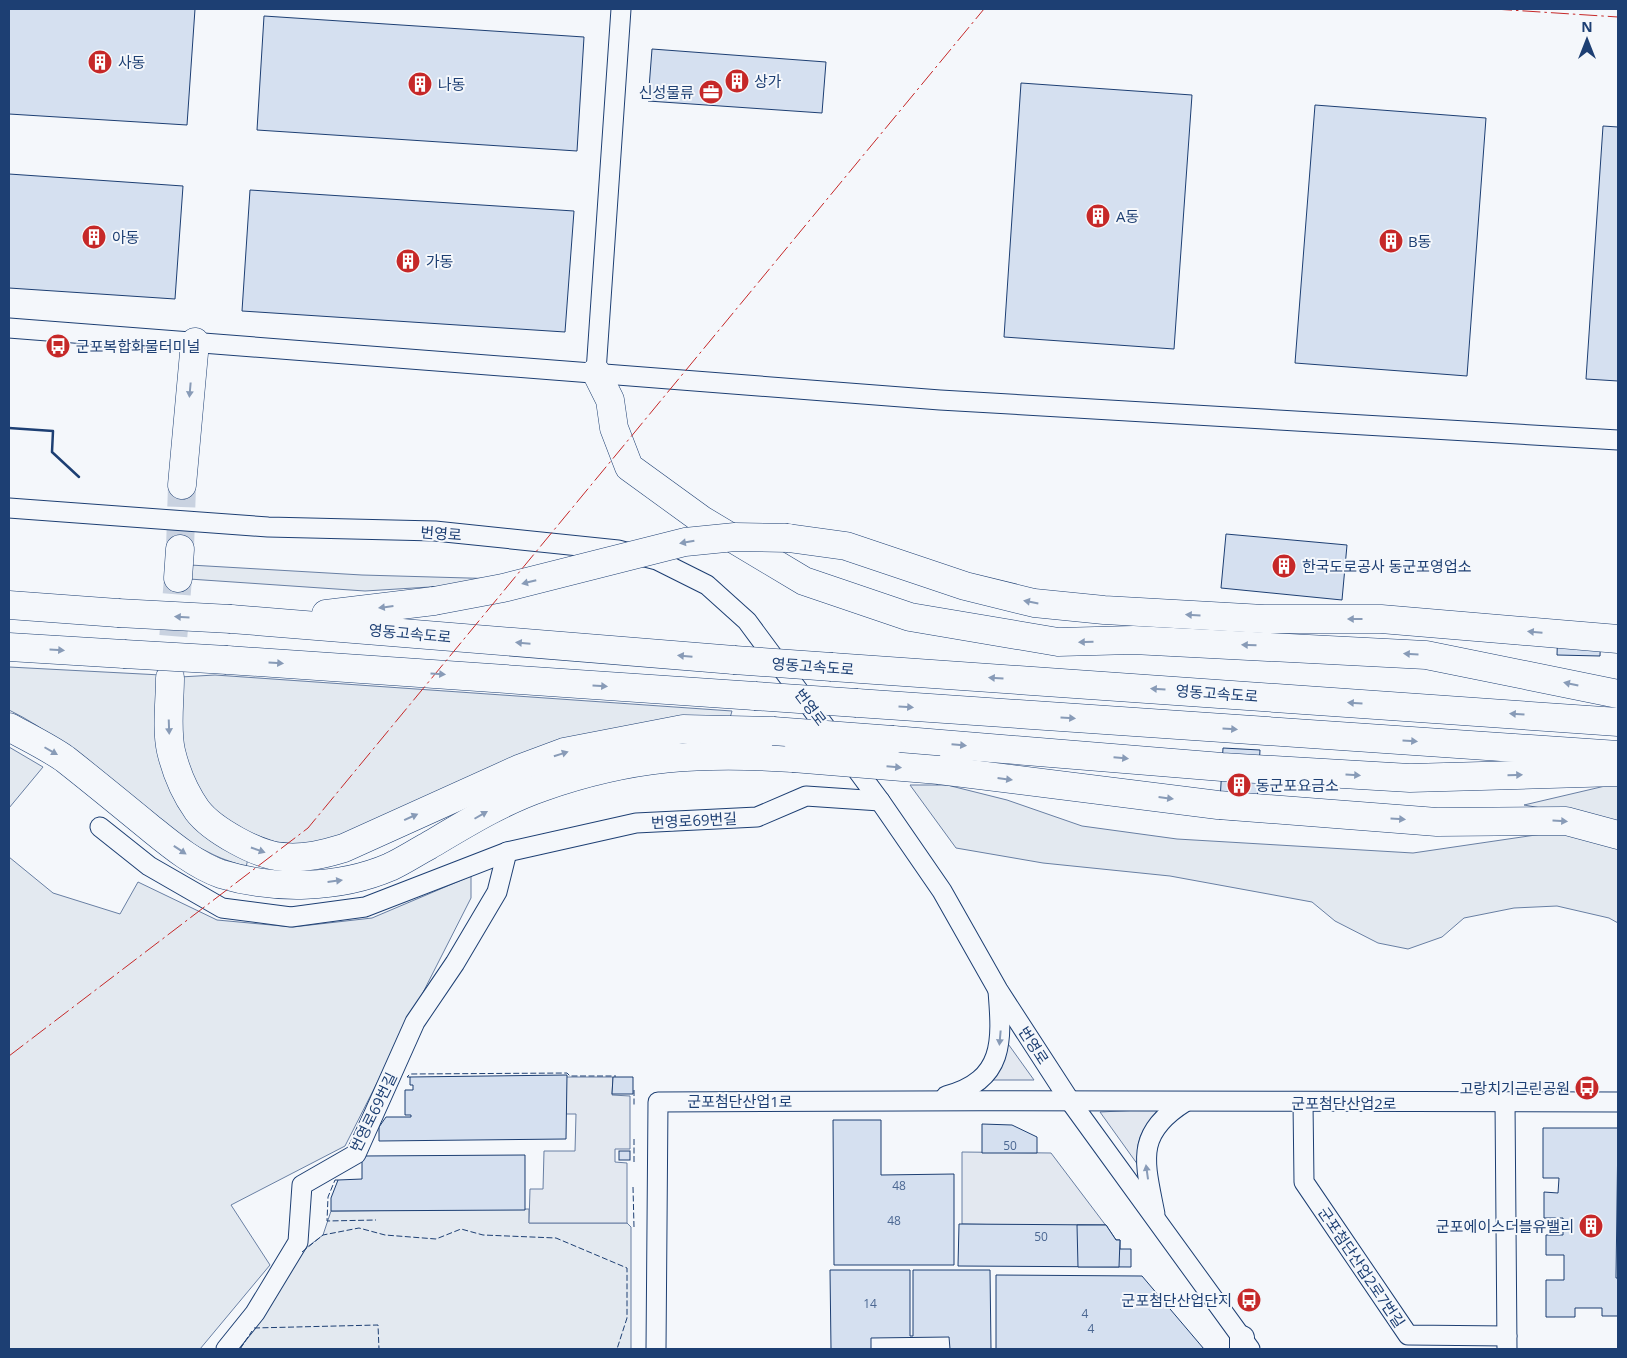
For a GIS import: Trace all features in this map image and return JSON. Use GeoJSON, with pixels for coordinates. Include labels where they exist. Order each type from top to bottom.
{"type":"FeatureCollection","features":[{"type":"Feature","properties":{"kind":"highway"},"geometry":{"type":"LineString","coordinates":[[182,485],[194,342]]}},
{"type":"Feature","properties":{"kind":"highway"},"geometry":{"type":"LineString","coordinates":[[596,372],[610,400],[614,428],[629,467],[702,520],[804,581],[910,617],[1058,642],[1133,640],[1426,655],[1618,694]]}},
{"type":"Feature","properties":{"kind":"highway"},"geometry":{"type":"LineString","coordinates":[[260,620],[434,601],[503,588],[685,542],[735,537],[788,538],[846,546],[965,586],[1034,603],[1104,610],[1264,619],[1381,619],[1618,639]]}},
{"type":"Feature","properties":{"kind":"highway"},"geometry":{"type":"LineString","coordinates":[[178,578],[180,550]]}},
{"type":"Feature","properties":{"kind":"highway","name":"영동고속도로"},"geometry":{"type":"LineString","coordinates":[[9,605],[260,620],[734,660],[1618,722]]}},
{"type":"Feature","properties":{"kind":"highway"},"geometry":{"type":"LineString","coordinates":[[9,647],[227,660],[1618,755]]}},
{"type":"Feature","properties":{"kind":"highway"},"geometry":{"type":"LineString","coordinates":[[170,678],[170,749],[179,779],[198,812],[231,837],[254,850],[282,858],[313,857],[344,848],[521,768],[564,752],[683,729],[772,731],[1222,767],[1410,778],[1618,772]]}},
{"type":"Feature","properties":{"kind":"highway"},"geometry":{"type":"LineString","coordinates":[[9,727],[62,757],[179,850],[219,873],[257,882],[292,885],[354,879],[390,867],[493,808],[540,788],[580,774],[631,762],[691,755],[793,758],[940,770],[1218,805],[1437,822],[1566,821],[1618,835]]}},
{"type":"Feature","properties":{"kind":"street"},"geometry":{"type":"LineString","coordinates":[[596,372],[621,9]]}},
{"type":"Feature","properties":{"kind":"street"},"geometry":{"type":"LineString","coordinates":[[9,328],[940,400],[1618,440]]}},
{"type":"Feature","properties":{"kind":"street","name":"번영로"},"geometry":{"type":"LineString","coordinates":[[9,508],[268,527],[435,531],[618,550],[657,560],[707,585],[747,621],[880,801],[942,891],[998,990],[1070,1101],[1245,1345]]}},
{"type":"Feature","properties":{"kind":"street","name":"번영로69번길"},"geometry":{"type":"LineString","coordinates":[[100,827],[149,866],[222,908],[291,917],[366,907],[507,852],[636,823],[757,817],[806,796],[880,801]]}},
{"type":"Feature","properties":{"kind":"street","name":"번영로69번길"},"geometry":{"type":"LineString","coordinates":[[226,1349],[255,1313],[298,1242],[302,1185],[356,1154],[415,1022],[455,962],[497,892],[507,852]]}},
{"type":"Feature","properties":{"kind":"street"},"geometry":{"type":"LineString","coordinates":[[932,1100],[954,1094],[972,1085],[993,1065],[999,1049],[1001,1034],[998,990]]}},
{"type":"Feature","properties":{"kind":"street","name":"군포첨단산업1로"},"geometry":{"type":"LineString","coordinates":[[656,1349],[658,1102],[1070,1101]]}},
{"type":"Feature","properties":{"kind":"street","name":"군포첨단산업2로"},"geometry":{"type":"LineString","coordinates":[[1070,1101],[1303,1103],[1618,1102]]}},
{"type":"Feature","properties":{"kind":"street"},"geometry":{"type":"LineString","coordinates":[[1156,1220],[1146,1168],[1148,1142],[1153,1129],[1169,1112],[1185,1102]]}},
{"type":"Feature","properties":{"kind":"street","name":"군포첨단산업2로7번길"},"geometry":{"type":"LineString","coordinates":[[1303,1103],[1304,1182],[1408,1335],[1507,1343],[1506,1102]]}},
{"type":"Feature","properties":{"kind":"shaded area"},"geometry":{"type":"Polygon","coordinates":[[[190,565],[362,575],[503,579],[446,586],[365,591],[189,579],[190,565]]]}},
{"type":"Feature","properties":{"kind":"shaded area"},"geometry":{"type":"Polygon","coordinates":[[[9,667],[161,675],[162,760],[249,855],[246,867],[218,857],[161,823],[63,743],[37,725],[9,710],[9,667]]]}},
{"type":"Feature","properties":{"kind":"shaded area"},"geometry":{"type":"Polygon","coordinates":[[[215,675],[732,711],[730,718],[338,839],[307,845],[276,842],[248,832],[209,808],[190,779],[177,724],[180,677],[215,675]]]}},
{"type":"Feature","properties":{"kind":"shaded area"},"geometry":{"type":"Polygon","coordinates":[[[9,747],[43,767],[9,808],[9,747]]]}},
{"type":"Feature","properties":{"kind":"shaded area"},"geometry":{"type":"Polygon","coordinates":[[[1618,783],[1618,826],[1586,816],[1524,805],[1618,783]]]}},
{"type":"Feature","properties":{"kind":"shaded area"},"geometry":{"type":"Polygon","coordinates":[[[910,785],[947,785],[1007,800],[1082,826],[1177,839],[1413,853],[1556,832],[1618,845],[1618,923],[1609,918],[1557,906],[1514,908],[1464,918],[1442,937],[1408,949],[1378,943],[1335,921],[1312,902],[1170,876],[1043,863],[956,848],[910,785]]]}},
{"type":"Feature","properties":{"kind":"shaded area"},"geometry":{"type":"Polygon","coordinates":[[[9,857],[53,893],[120,914],[138,882],[217,920],[293,927],[372,918],[471,876],[471,898],[345,1146],[231,1205],[270,1265],[200,1349],[9,1349],[9,857]]]}},
{"type":"Feature","properties":{"kind":"shaded area"},"geometry":{"type":"Polygon","coordinates":[[[1006,1041],[1034,1080],[987,1080],[1006,1041]]]}},
{"type":"Feature","properties":{"kind":"shaded area"},"geometry":{"type":"Polygon","coordinates":[[[566,1077],[613,1077],[612,1095],[630,1096],[630,1149],[615,1149],[615,1162],[627,1163],[627,1223],[529,1223],[530,1189],[543,1189],[544,1151],[575,1151],[576,1114],[566,1114],[566,1077]]]}},
{"type":"Feature","properties":{"kind":"shaded area"},"geometry":{"type":"Polygon","coordinates":[[[1161,1109],[1141,1135],[1138,1145],[1138,1165],[1100,1112],[1161,1109]]]}},
{"type":"Feature","properties":{"kind":"shaded area"},"geometry":{"type":"Polygon","coordinates":[[[962,1152],[1051,1153],[1107,1227],[962,1224],[962,1152]]]}},
{"type":"Feature","properties":{"kind":"shaded area"},"geometry":{"type":"Polygon","coordinates":[[[529,1209],[529,1223],[627,1223],[631,1227],[631,1349],[240,1349],[302,1251],[323,1235],[331,1211],[529,1209]]]}},
{"type":"Feature","properties":{"kind":"building","name":"사동"},"geometry":{"type":"Polygon","coordinates":[[[9,9],[195,9],[187,125],[9,114],[9,9]]]}},
{"type":"Feature","properties":{"kind":"building","name":"나동"},"geometry":{"type":"Polygon","coordinates":[[[264,16],[584,37],[577,151],[257,130],[264,16]]]}},
{"type":"Feature","properties":{"kind":"building","name":"상가"},"geometry":{"type":"Polygon","coordinates":[[[652,49],[826,62],[822,113],[648,101],[652,49]]]}},
{"type":"Feature","properties":{"kind":"building","name":"A동"},"geometry":{"type":"Polygon","coordinates":[[[1021,83],[1192,95],[1174,349],[1004,337],[1021,83]]]}},
{"type":"Feature","properties":{"kind":"building","name":"B동"},"geometry":{"type":"Polygon","coordinates":[[[1315,105],[1486,118],[1467,376],[1295,363],[1315,105]]]}},
{"type":"Feature","properties":{"kind":"building"},"geometry":{"type":"Polygon","coordinates":[[[1603,126],[1618,127],[1618,381],[1586,379],[1603,126]]]}},
{"type":"Feature","properties":{"kind":"building","name":"아동"},"geometry":{"type":"Polygon","coordinates":[[[9,174],[183,186],[175,299],[9,288],[9,174]]]}},
{"type":"Feature","properties":{"kind":"building","name":"가동"},"geometry":{"type":"Polygon","coordinates":[[[250,190],[574,211],[565,332],[242,311],[250,190]]]}},
{"type":"Feature","properties":{"kind":"building","name":"한국도로공사 동군포영업소"},"geometry":{"type":"Polygon","coordinates":[[[1226,534],[1347,545],[1342,600],[1221,588],[1226,534]]]}},
{"type":"Feature","properties":{"kind":"building"},"geometry":{"type":"Polygon","coordinates":[[[1558,624],[1601,626],[1600,656],[1557,655],[1558,624]]]}},
{"type":"Feature","properties":{"kind":"building","name":"동군포요금소"},"geometry":{"type":"Polygon","coordinates":[[[1223,748],[1260,750],[1256,821],[1219,819],[1223,748]]]}},
{"type":"Feature","properties":{"kind":"building"},"geometry":{"type":"Polygon","coordinates":[[[567,1075],[566,1139],[379,1141],[379,1127],[386,1117],[411,1117],[411,1115],[405,1115],[405,1090],[413,1090],[413,1085],[410,1085],[410,1077],[567,1075]]]}},
{"type":"Feature","properties":{"kind":"building"},"geometry":{"type":"Polygon","coordinates":[[[613,1077],[633,1077],[633,1094],[612,1094],[613,1077]]]}},
{"type":"Feature","properties":{"kind":"building"},"geometry":{"type":"Polygon","coordinates":[[[833,1120],[881,1120],[881,1175],[954,1174],[954,1265],[834,1265],[833,1120]]]}},
{"type":"Feature","properties":{"kind":"building"},"geometry":{"type":"Polygon","coordinates":[[[982,1124],[1012,1125],[1037,1137],[1037,1153],[982,1153],[982,1124]]]}},
{"type":"Feature","properties":{"kind":"building","name":"군포에이스더블유밸리"},"geometry":{"type":"Polygon","coordinates":[[[1543,1128],[1618,1128],[1616,1278],[1618,1278],[1618,1316],[1602,1316],[1602,1308],[1575,1308],[1575,1317],[1546,1317],[1546,1280],[1564,1280],[1564,1255],[1546,1255],[1546,1235],[1563,1235],[1563,1218],[1544,1218],[1544,1192],[1558,1193],[1559,1178],[1543,1178],[1543,1128]]]}},
{"type":"Feature","properties":{"kind":"building"},"geometry":{"type":"Polygon","coordinates":[[[619,1151],[630,1151],[630,1160],[619,1160],[619,1151]]]}},
{"type":"Feature","properties":{"kind":"building"},"geometry":{"type":"Polygon","coordinates":[[[525,1155],[525,1210],[331,1211],[331,1198],[338,1180],[362,1179],[362,1156],[525,1155]]]}},
{"type":"Feature","properties":{"kind":"building"},"geometry":{"type":"Polygon","coordinates":[[[959,1224],[1106,1225],[1116,1240],[1120,1240],[1120,1249],[1131,1249],[1131,1267],[958,1266],[959,1224]]]}},
{"type":"Feature","properties":{"kind":"building"},"geometry":{"type":"Polygon","coordinates":[[[1077,1225],[1106,1225],[1116,1240],[1120,1240],[1119,1267],[1078,1267],[1077,1225]]]}},
{"type":"Feature","properties":{"kind":"building"},"geometry":{"type":"Polygon","coordinates":[[[830,1270],[910,1270],[910,1336],[913,1336],[913,1270],[990,1270],[991,1349],[950,1349],[949,1337],[871,1338],[871,1349],[831,1349],[830,1270]]]}},
{"type":"Feature","properties":{"kind":"building"},"geometry":{"type":"Polygon","coordinates":[[[996,1275],[1142,1276],[1204,1349],[996,1349],[996,1275]]]}},
{"type":"Feature","properties":{"kind":"tunnel"},"geometry":{"type":"LineString","coordinates":[[180,549],[182,485]]}},
{"type":"Feature","properties":{"kind":"tunnel"},"geometry":{"type":"LineString","coordinates":[[170,678],[178,578]]}},
{"type":"Feature","properties":{"kind":"fence"},"geometry":{"type":"LineString","coordinates":[[410,1077],[407,1077],[410,1074],[567,1073],[570,1076],[616,1076]]}},
{"type":"Feature","properties":{"kind":"fence"},"geometry":{"type":"LineString","coordinates":[[634,1090],[634,1105]]}},
{"type":"Feature","properties":{"kind":"fence"},"geometry":{"type":"LineString","coordinates":[[634,1139],[634,1162]]}},
{"type":"Feature","properties":{"kind":"fence"},"geometry":{"type":"LineString","coordinates":[[338,1180],[335,1180],[328,1197],[327,1221],[376,1220]]}},
{"type":"Feature","properties":{"kind":"fence"},"geometry":{"type":"LineString","coordinates":[[633,1187],[634,1227]]}},
{"type":"Feature","properties":{"kind":"fence"},"geometry":{"type":"LineString","coordinates":[[302,1252],[323,1235],[359,1228],[385,1235],[436,1239],[461,1229],[483,1235],[556,1238],[627,1268],[627,1318],[617,1349]]}},
{"type":"Feature","properties":{"kind":"fence"},"geometry":{"type":"LineString","coordinates":[[254,1328],[378,1325],[379,1349]]}},
{"type":"Feature","properties":{"kind":"fence"},"geometry":{"type":"LineString","coordinates":[[240,1349],[252,1331]]}},
{"type":"Feature","properties":{"kind":"wall"},"geometry":{"type":"LineString","coordinates":[[9,428],[53,431],[52,452],[79,477]]}},
{"type":"Feature","properties":{"kind":"power"},"geometry":{"type":"LineString","coordinates":[[9,1056],[308,828],[984,9]]}},
{"type":"Feature","properties":{"kind":"power"},"geometry":{"type":"LineString","coordinates":[[1494,9],[1618,17]]}},
{"type":"Feature","properties":{"kind":"place","name":"사동"},"geometry":{"type":"Point","coordinates":[100,62]}},
{"type":"Feature","properties":{"kind":"place","name":"상가"},"geometry":{"type":"Point","coordinates":[737,81]}},
{"type":"Feature","properties":{"kind":"place","name":"나동"},"geometry":{"type":"Point","coordinates":[420,84]}},
{"type":"Feature","properties":{"kind":"place","name":"신성물류"},"geometry":{"type":"Point","coordinates":[711,92]}},
{"type":"Feature","properties":{"kind":"place","name":"A동"},"geometry":{"type":"Point","coordinates":[1098,216]}},
{"type":"Feature","properties":{"kind":"place","name":"아동"},"geometry":{"type":"Point","coordinates":[94,237]}},
{"type":"Feature","properties":{"kind":"place","name":"B동"},"geometry":{"type":"Point","coordinates":[1391,241]}},
{"type":"Feature","properties":{"kind":"place","name":"가동"},"geometry":{"type":"Point","coordinates":[408,261]}},
{"type":"Feature","properties":{"kind":"place","name":"군포복합화물터미널"},"geometry":{"type":"Point","coordinates":[58,346]}},
{"type":"Feature","properties":{"kind":"place","name":"한국도로공사 동군포영업소"},"geometry":{"type":"Point","coordinates":[1284,566]}},
{"type":"Feature","properties":{"kind":"place","name":"동군포요금소"},"geometry":{"type":"Point","coordinates":[1239,785]}},
{"type":"Feature","properties":{"kind":"place","name":"고랑치기근린공원"},"geometry":{"type":"Point","coordinates":[1587,1088]}},
{"type":"Feature","properties":{"kind":"place","name":"군포에이스더블유밸리"},"geometry":{"type":"Point","coordinates":[1591,1226]}},
{"type":"Feature","properties":{"kind":"place","name":"군포첨단산업단지"},"geometry":{"type":"Point","coordinates":[1249,1300]}}]}
